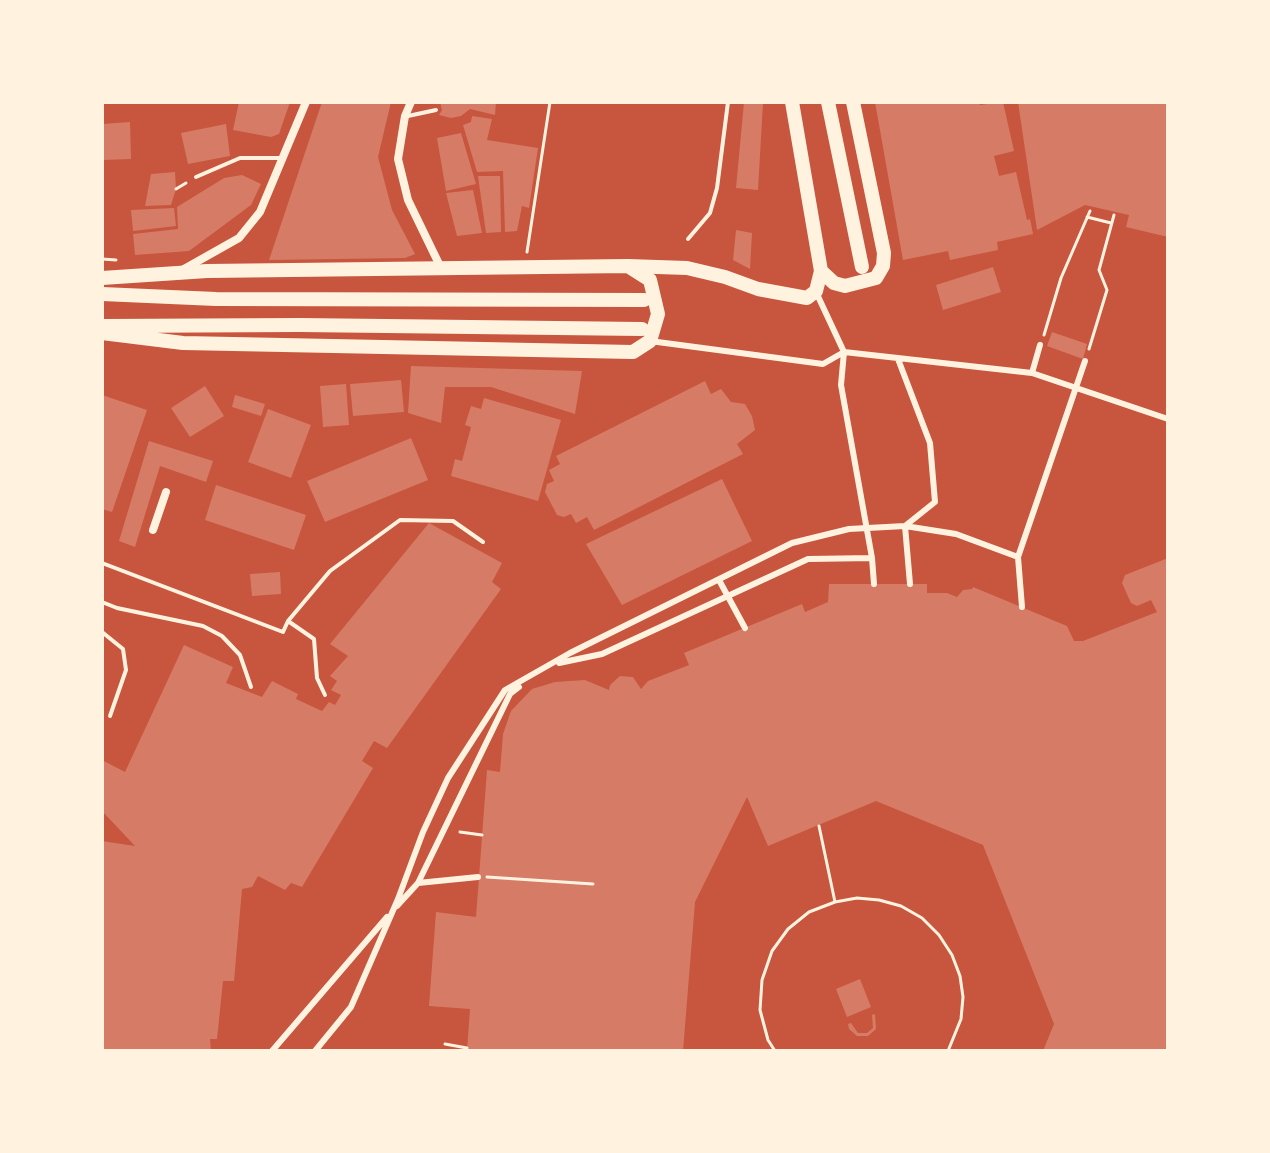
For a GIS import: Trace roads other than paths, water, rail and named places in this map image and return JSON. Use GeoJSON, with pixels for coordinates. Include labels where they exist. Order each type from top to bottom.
{"type":"FeatureCollection","features":[{"type":"Feature","properties":{"kind":"main road"},"geometry":{"type":"LineString","coordinates":[[102,278],[440,266],[628,266],[687,268],[758,289],[807,298],[816,291],[821,271],[792,102]]}},
{"type":"Feature","properties":{"kind":"main road"},"geometry":{"type":"LineString","coordinates":[[828,102],[862,267]]}},
{"type":"Feature","properties":{"kind":"main road"},"geometry":{"type":"LineString","coordinates":[[821,271],[834,283],[845,286],[876,278],[883,266],[884,253],[853,102]]}},
{"type":"Feature","properties":{"kind":"main road"},"geometry":{"type":"LineString","coordinates":[[102,333],[183,343],[633,352],[658,314],[650,280],[628,266]]}},
{"type":"Feature","properties":{"kind":"main road"},"geometry":{"type":"LineString","coordinates":[[102,294],[229,299],[644,300]]}},
{"type":"Feature","properties":{"kind":"main road"},"geometry":{"type":"LineString","coordinates":[[102,326],[316,325],[646,335]]}},
{"type":"Feature","properties":{"kind":"street"},"geometry":{"type":"LineString","coordinates":[[176,273],[239,238],[260,212],[306,102]]}},
{"type":"Feature","properties":{"kind":"street"},"geometry":{"type":"LineString","coordinates":[[411,102],[405,116],[398,159],[408,200],[440,266]]}},
{"type":"Feature","properties":{"kind":"street"},"geometry":{"type":"LineString","coordinates":[[816,291],[844,352],[841,385],[874,584]]}},
{"type":"Feature","properties":{"kind":"street"},"geometry":{"type":"LineString","coordinates":[[646,335],[823,364],[844,352],[1032,373],[1168,419]]}},
{"type":"Feature","properties":{"kind":"street"},"geometry":{"type":"LineString","coordinates":[[1032,373],[1040,345]]}},
{"type":"Feature","properties":{"kind":"street"},"geometry":{"type":"LineString","coordinates":[[898,359],[930,443],[935,502],[905,526]]}},
{"type":"Feature","properties":{"kind":"street"},"geometry":{"type":"LineString","coordinates":[[1022,607],[1018,557],[1078,389],[1085,361]]}},
{"type":"Feature","properties":{"kind":"street"},"geometry":{"type":"LineString","coordinates":[[153,530],[166,492]]}},
{"type":"Feature","properties":{"kind":"street"},"geometry":{"type":"LineString","coordinates":[[905,526],[910,584]]}},
{"type":"Feature","properties":{"kind":"street"},"geometry":{"type":"LineString","coordinates":[[315,1051],[351,1007],[448,778],[505,690],[570,653],[792,543],[849,529],[905,526],[956,534],[1018,557]]}},
{"type":"Feature","properties":{"kind":"street"},"geometry":{"type":"LineString","coordinates":[[272,1051],[418,883],[514,690],[538,673],[563,661],[602,654],[808,559],[872,558]]}},
{"type":"Feature","properties":{"kind":"street"},"geometry":{"type":"LineString","coordinates":[[719,580],[745,628]]}},
{"type":"Feature","properties":{"kind":"street"},"geometry":{"type":"LineString","coordinates":[[418,883],[478,877]]}},
{"type":"Feature","properties":{"kind":"lane"},"geometry":{"type":"LineString","coordinates":[[688,239],[710,213],[717,188],[728,102]]}},
{"type":"Feature","properties":{"kind":"lane"},"geometry":{"type":"LineString","coordinates":[[405,116],[436,110]]}},
{"type":"Feature","properties":{"kind":"lane"},"geometry":{"type":"LineString","coordinates":[[196,177],[240,158],[282,158]]}},
{"type":"Feature","properties":{"kind":"lane"},"geometry":{"type":"LineString","coordinates":[[102,563],[283,632],[288,621],[330,571],[400,520],[453,521],[483,542]]}},
{"type":"Feature","properties":{"kind":"lane"},"geometry":{"type":"LineString","coordinates":[[102,602],[203,626],[222,636],[240,655],[251,687]]}},
{"type":"Feature","properties":{"kind":"lane"},"geometry":{"type":"LineString","coordinates":[[288,621],[314,639],[317,678],[325,695]]}},
{"type":"Feature","properties":{"kind":"lane"},"geometry":{"type":"LineString","coordinates":[[102,632],[123,649],[126,670],[110,716]]}}]}
